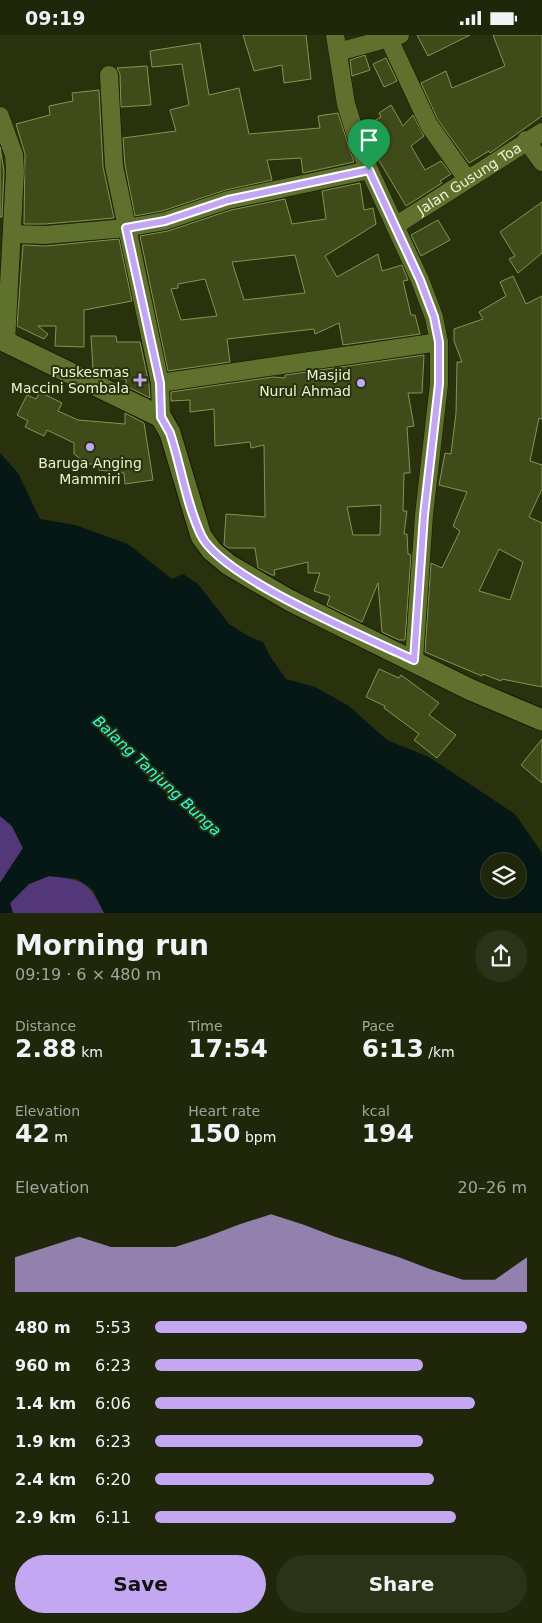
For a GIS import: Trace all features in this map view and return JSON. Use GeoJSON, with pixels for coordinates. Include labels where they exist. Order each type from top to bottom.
{"type":"FeatureCollection","features":[{"type":"Feature","properties":{"kind":"street"},"geometry":{"type":"LineString","coordinates":[[414,660],[424,515],[439,384],[439,342],[434,317],[420,280],[369,170],[346,104],[337,44],[394,37],[429,125],[466,179]]}},
{"type":"Feature","properties":{"kind":"street"},"geometry":{"type":"LineString","coordinates":[[109,75],[114,166],[160,383],[161,417],[170,433],[201,536],[212,551],[229,565],[289,600],[414,660],[469,689],[542,719]]}},
{"type":"Feature","properties":{"kind":"street"},"geometry":{"type":"LineString","coordinates":[[0,116],[8,136],[16,171],[3,341],[161,417]]}},
{"type":"Feature","properties":{"kind":"street","name":"Jalan Gusung Toa"},"geometry":{"type":"LineString","coordinates":[[395,226],[526,140],[542,132]]}},
{"type":"Feature","properties":{"kind":"street"},"geometry":{"type":"LineString","coordinates":[[526,140],[542,162]]}},
{"type":"Feature","properties":{"kind":"street"},"geometry":{"type":"LineString","coordinates":[[12,235],[45,235],[126,228],[165,221],[228,200],[369,170]]}},
{"type":"Feature","properties":{"kind":"street"},"geometry":{"type":"LineString","coordinates":[[160,383],[439,342]]}},
{"type":"Feature","properties":{"kind":"shaded area"},"geometry":{"type":"Polygon","coordinates":[[[0,816],[11,825],[23,848],[0,883],[0,816]]]}},
{"type":"Feature","properties":{"kind":"shaded area"},"geometry":{"type":"Polygon","coordinates":[[[49,876],[70,879],[84,884],[94,894],[104,913],[13,913],[10,903],[29,884],[49,876]]]}},
{"type":"Feature","properties":{"kind":"water","name":"Balang Tanjung Bunga"},"geometry":{"type":"Polygon","coordinates":[[[0,453],[18,473],[40,519],[75,525],[128,544],[172,579],[183,574],[198,584],[229,624],[248,636],[263,642],[286,679],[315,687],[349,706],[387,740],[429,757],[515,814],[542,853],[542,913],[104,913],[93,890],[77,879],[49,876],[29,884],[10,903],[13,913],[0,913],[0,883],[23,848],[12,826],[0,816],[0,453]]]}},
{"type":"Feature","properties":{"kind":"building"},"geometry":{"type":"Polygon","coordinates":[[[243,35],[306,35],[311,79],[284,83],[282,65],[254,71],[243,35]]]}},
{"type":"Feature","properties":{"kind":"building"},"geometry":{"type":"Polygon","coordinates":[[[417,35],[470,35],[428,56],[417,35]]]}},
{"type":"Feature","properties":{"kind":"building"},"geometry":{"type":"Polygon","coordinates":[[[493,35],[542,35],[542,116],[490,153],[489,151],[469,163],[438,120],[421,83],[446,71],[452,88],[505,66],[493,35]]]}},
{"type":"Feature","properties":{"kind":"building"},"geometry":{"type":"Polygon","coordinates":[[[200,43],[209,95],[239,88],[249,134],[320,128],[318,116],[338,113],[354,162],[303,173],[301,158],[267,160],[272,180],[226,190],[162,211],[135,216],[125,165],[123,138],[176,131],[170,110],[189,105],[182,64],[152,67],[150,51],[200,43]]]}},
{"type":"Feature","properties":{"kind":"building"},"geometry":{"type":"Polygon","coordinates":[[[365,55],[370,70],[352,76],[350,60],[365,55]]]}},
{"type":"Feature","properties":{"kind":"building"},"geometry":{"type":"Polygon","coordinates":[[[386,58],[397,81],[384,87],[373,64],[386,58]]]}},
{"type":"Feature","properties":{"kind":"building"},"geometry":{"type":"Polygon","coordinates":[[[147,66],[151,105],[121,107],[120,74],[117,68],[147,66]]]}},
{"type":"Feature","properties":{"kind":"building"},"geometry":{"type":"Polygon","coordinates":[[[99,90],[103,167],[114,218],[24,224],[25,154],[16,124],[50,115],[49,106],[73,101],[72,93],[99,90]]]}},
{"type":"Feature","properties":{"kind":"building"},"geometry":{"type":"Polygon","coordinates":[[[391,105],[403,126],[413,115],[424,136],[411,146],[425,170],[441,161],[451,174],[440,181],[442,183],[406,206],[371,147],[364,126],[381,117],[379,113],[391,105]]]}},
{"type":"Feature","properties":{"kind":"building"},"geometry":{"type":"Polygon","coordinates":[[[0,147],[4,171],[2,217],[0,217],[0,147]]]}},
{"type":"Feature","properties":{"kind":"building"},"geometry":{"type":"Polygon","coordinates":[[[360,183],[364,210],[373,208],[376,224],[325,256],[337,277],[378,254],[382,271],[402,265],[408,280],[403,281],[411,315],[415,315],[420,334],[343,345],[339,323],[315,334],[314,329],[227,339],[230,362],[168,371],[140,236],[168,231],[231,210],[285,199],[292,224],[326,219],[322,191],[360,183]],[[295,255],[232,262],[244,300],[305,293],[295,255]],[[205,279],[178,284],[178,288],[171,289],[181,320],[217,316],[205,279]]]}},
{"type":"Feature","properties":{"kind":"building"},"geometry":{"type":"Polygon","coordinates":[[[542,202],[542,253],[518,273],[509,259],[515,256],[500,232],[542,202]]]}},
{"type":"Feature","properties":{"kind":"building"},"geometry":{"type":"Polygon","coordinates":[[[438,220],[450,240],[421,256],[411,235],[438,220]]]}},
{"type":"Feature","properties":{"kind":"building"},"geometry":{"type":"Polygon","coordinates":[[[119,239],[132,301],[84,310],[84,347],[55,346],[56,326],[38,326],[48,334],[44,339],[17,326],[23,245],[46,246],[119,239]]]}},
{"type":"Feature","properties":{"kind":"building"},"geometry":{"type":"Polygon","coordinates":[[[513,276],[526,304],[542,296],[542,419],[539,418],[530,461],[542,465],[542,489],[529,517],[542,523],[542,687],[502,679],[501,681],[483,674],[482,676],[425,652],[431,563],[442,568],[460,531],[453,526],[467,492],[439,485],[445,453],[451,454],[456,413],[457,362],[462,362],[454,341],[454,329],[483,319],[479,312],[506,296],[500,282],[513,276]],[[499,549],[479,591],[510,600],[523,562],[499,549]]]}},
{"type":"Feature","properties":{"kind":"building"},"geometry":{"type":"Polygon","coordinates":[[[91,336],[116,336],[117,342],[140,342],[150,398],[126,386],[126,379],[108,378],[93,370],[91,336]]]}},
{"type":"Feature","properties":{"kind":"building"},"geometry":{"type":"Polygon","coordinates":[[[424,355],[422,393],[408,393],[414,426],[407,427],[410,473],[404,473],[403,511],[407,511],[404,534],[407,534],[408,554],[411,555],[405,640],[399,640],[382,632],[378,583],[362,622],[327,605],[330,596],[314,591],[320,573],[308,573],[308,562],[274,570],[275,575],[272,575],[258,568],[255,548],[229,548],[224,545],[226,514],[265,517],[264,445],[251,448],[250,442],[215,446],[214,409],[190,412],[190,400],[171,401],[171,392],[273,377],[285,378],[285,375],[424,355]],[[381,505],[347,507],[353,535],[380,535],[381,505]]]}},
{"type":"Feature","properties":{"kind":"building"},"geometry":{"type":"Polygon","coordinates":[[[40,392],[62,403],[58,411],[78,420],[125,424],[125,413],[144,423],[153,480],[125,484],[124,473],[99,470],[99,464],[87,464],[74,454],[74,443],[47,430],[44,436],[25,427],[28,421],[17,415],[27,395],[36,399],[40,392]]]}},
{"type":"Feature","properties":{"kind":"building"},"geometry":{"type":"Polygon","coordinates":[[[379,669],[399,678],[401,675],[439,703],[429,715],[456,735],[437,758],[414,740],[419,734],[384,708],[385,706],[366,697],[379,669]]]}},
{"type":"Feature","properties":{"kind":"building"},"geometry":{"type":"Polygon","coordinates":[[[542,739],[542,783],[521,765],[542,739]]]}},
{"type":"Feature","properties":{"kind":"place","name":"Puskesmas Maccini Sombala"},"geometry":{"type":"Point","coordinates":[140,380]}},
{"type":"Feature","properties":{"kind":"place","name":"Masjid Nurul Ahmad"},"geometry":{"type":"Point","coordinates":[361,383]}},
{"type":"Feature","properties":{"kind":"place","name":"Baruga Anging Mammiri"},"geometry":{"type":"Point","coordinates":[90,447]}},
{"type":"Feature","properties":{"kind":"route"},"geometry":{"type":"LineString","coordinates":[[369,170],[420,280],[434,317],[439,342],[439,384],[435,437],[424,515],[416,609],[414,660],[289,600],[229,565],[212,551],[201,536],[170,433],[161,417],[160,383],[126,228],[165,221],[228,200],[369,170]]}}]}
